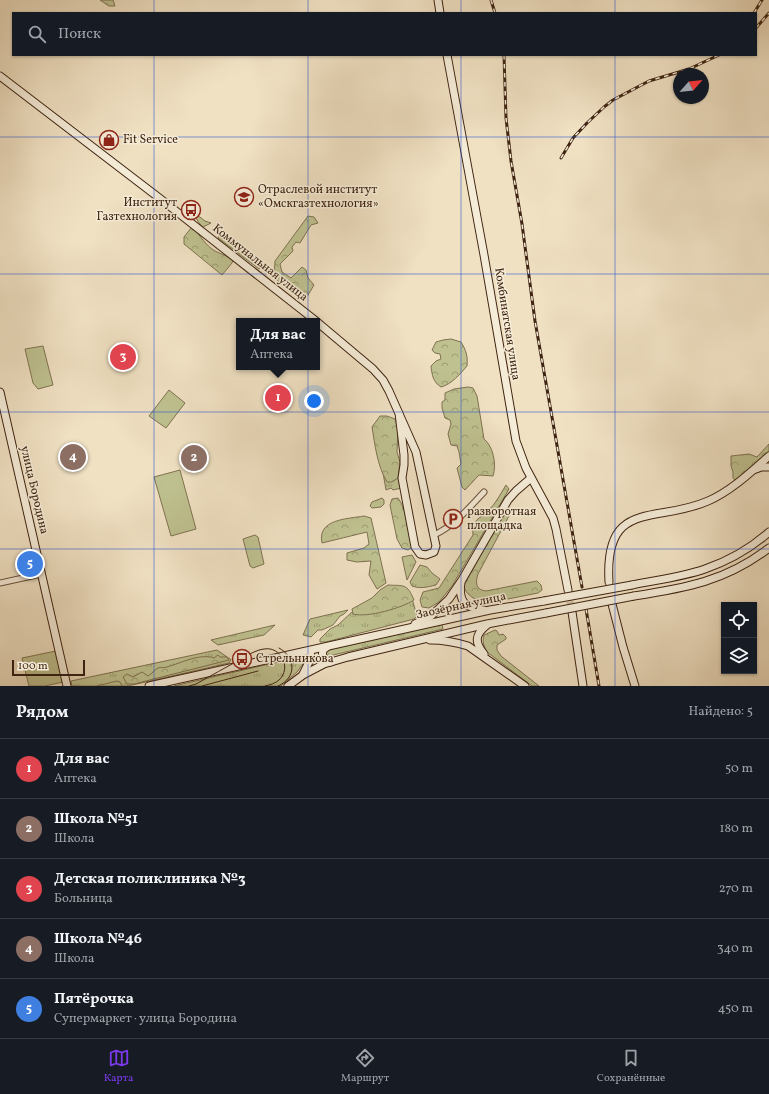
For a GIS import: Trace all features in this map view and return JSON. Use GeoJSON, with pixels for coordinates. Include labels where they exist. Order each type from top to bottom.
{"type":"FeatureCollection","features":[{"type":"Feature","properties":{"kind":"main road"},"geometry":{"type":"LineString","coordinates":[[438,0],[440,12]]}},
{"type":"Feature","properties":{"kind":"main road","name":"Комбинатская улица"},"geometry":{"type":"LineString","coordinates":[[447,56],[484,255],[516,441],[520,455],[531,478],[553,518],[568,590]]}},
{"type":"Feature","properties":{"kind":"main road","name":"Коммунальная улица"},"geometry":{"type":"LineString","coordinates":[[0,76],[158,196],[312,318]]}},
{"type":"Feature","properties":{"kind":"main road","name":"Коммунальная улица"},"geometry":{"type":"LineString","coordinates":[[320,324],[378,374],[389,390],[416,452],[436,546],[434,552],[426,555],[420,554],[415,547],[402,478],[404,460],[398,413]]}},
{"type":"Feature","properties":{"kind":"main road","name":"улица Бородина"},"geometry":{"type":"LineString","coordinates":[[0,392],[67,686]]}},
{"type":"Feature","properties":{"kind":"main road"},"geometry":{"type":"LineString","coordinates":[[608,582],[607,564],[609,554],[616,535],[624,525],[630,521],[645,516],[692,507],[707,502],[721,495],[767,457]]}},
{"type":"Feature","properties":{"kind":"main road"},"geometry":{"type":"LineString","coordinates":[[754,469],[769,467]]}},
{"type":"Feature","properties":{"kind":"main road"},"geometry":{"type":"LineString","coordinates":[[404,629],[431,616],[449,599],[462,580],[508,500],[531,478]]}},
{"type":"Feature","properties":{"kind":"main road","name":"Заозёрная улица"},"geometry":{"type":"LineString","coordinates":[[149,686],[490,610],[632,585],[690,573],[704,569],[743,551],[769,532]]}},
{"type":"Feature","properties":{"kind":"main road","name":"Заозёрная улица"},"geometry":{"type":"LineString","coordinates":[[288,686],[303,675],[331,662],[415,640],[487,624],[693,585],[710,580],[728,572],[748,562],[769,548]]}},
{"type":"Feature","properties":{"kind":"main road"},"geometry":{"type":"LineString","coordinates":[[462,580],[460,595],[462,601],[467,606],[473,608],[490,610]]}},
{"type":"Feature","properties":{"kind":"main road"},"geometry":{"type":"LineString","coordinates":[[612,604],[635,686]]}},
{"type":"Feature","properties":{"kind":"main road"},"geometry":{"type":"LineString","coordinates":[[572,612],[583,686]]}},
{"type":"Feature","properties":{"kind":"main road"},"geometry":{"type":"LineString","coordinates":[[487,624],[479,632],[477,642],[479,648],[488,659]]}},
{"type":"Feature","properties":{"kind":"main road"},"geometry":{"type":"LineString","coordinates":[[415,640],[440,640],[457,642],[468,646],[525,686]]}},
{"type":"Feature","properties":{"kind":"main road"},"geometry":{"type":"LineString","coordinates":[[327,647],[323,650],[323,658],[331,662]]}},
{"type":"Feature","properties":{"kind":"main road"},"geometry":{"type":"LineString","coordinates":[[303,675],[311,658],[310,651]]}},
{"type":"Feature","properties":{"kind":"street"},"geometry":{"type":"LineString","coordinates":[[434,535],[442,532],[456,521],[484,492]]}},
{"type":"Feature","properties":{"kind":"street"},"geometry":{"type":"LineString","coordinates":[[0,583],[41,574]]}},
{"type":"Feature","properties":{"kind":"green space"},"geometry":{"type":"Polygon","coordinates":[[[100,0],[113,0],[115,6],[109,6],[100,0]]]}},
{"type":"Feature","properties":{"kind":"green space"},"geometry":{"type":"Polygon","coordinates":[[[192,211],[205,221],[211,223],[203,227],[191,212],[192,211]]]}},
{"type":"Feature","properties":{"kind":"green space"},"geometry":{"type":"Polygon","coordinates":[[[308,216],[314,217],[318,223],[311,225],[300,243],[296,242],[292,247],[293,251],[280,264],[282,272],[291,278],[302,267],[306,270],[308,278],[314,285],[304,302],[274,278],[275,261],[308,216]]]}},
{"type":"Feature","properties":{"kind":"green space"},"geometry":{"type":"Polygon","coordinates":[[[191,228],[193,228],[212,249],[233,260],[222,275],[184,244],[184,237],[191,228]]]}},
{"type":"Feature","properties":{"kind":"green space"},"geometry":{"type":"Polygon","coordinates":[[[221,232],[263,266],[259,269],[218,238],[221,232]]]}},
{"type":"Feature","properties":{"kind":"green space"},"geometry":{"type":"Polygon","coordinates":[[[451,339],[461,342],[463,345],[467,356],[467,366],[452,381],[441,387],[433,378],[431,366],[436,361],[441,359],[440,354],[435,353],[432,350],[436,342],[451,339]]]}},
{"type":"Feature","properties":{"kind":"green space"},"geometry":{"type":"Polygon","coordinates":[[[43,346],[53,385],[38,389],[33,383],[25,349],[43,346]]]}},
{"type":"Feature","properties":{"kind":"green space"},"geometry":{"type":"Polygon","coordinates":[[[468,387],[473,388],[477,396],[484,439],[490,446],[495,466],[493,476],[479,475],[465,490],[462,487],[457,468],[461,464],[459,452],[457,446],[451,445],[448,434],[451,424],[450,420],[445,418],[442,402],[445,400],[445,393],[454,389],[468,387]]]}},
{"type":"Feature","properties":{"kind":"green space"},"geometry":{"type":"Polygon","coordinates":[[[169,390],[185,403],[166,428],[149,416],[169,390]]]}},
{"type":"Feature","properties":{"kind":"green space"},"geometry":{"type":"Polygon","coordinates":[[[380,416],[387,416],[395,419],[398,429],[397,452],[400,462],[398,478],[392,482],[387,482],[375,448],[372,427],[380,416]]]}},
{"type":"Feature","properties":{"kind":"green space"},"geometry":{"type":"Polygon","coordinates":[[[769,444],[769,452],[736,481],[733,478],[731,456],[749,454],[757,457],[769,444]]]}},
{"type":"Feature","properties":{"kind":"green space"},"geometry":{"type":"Polygon","coordinates":[[[382,467],[399,468],[401,488],[393,490],[391,488],[386,490],[382,467]]]}},
{"type":"Feature","properties":{"kind":"green space"},"geometry":{"type":"Polygon","coordinates":[[[180,470],[196,529],[171,536],[154,477],[180,470]]]}},
{"type":"Feature","properties":{"kind":"green space"},"geometry":{"type":"Polygon","coordinates":[[[506,485],[509,489],[452,586],[439,602],[429,608],[422,607],[420,600],[423,592],[439,588],[473,535],[473,526],[475,522],[492,507],[506,485]]]}},
{"type":"Feature","properties":{"kind":"green space"},"geometry":{"type":"Polygon","coordinates":[[[382,498],[384,500],[384,504],[381,507],[372,508],[370,506],[372,502],[382,498]]]}},
{"type":"Feature","properties":{"kind":"green space"},"geometry":{"type":"Polygon","coordinates":[[[398,498],[401,502],[409,528],[412,547],[408,550],[402,548],[397,539],[390,505],[392,499],[398,498]]]}},
{"type":"Feature","properties":{"kind":"green space"},"geometry":{"type":"Polygon","coordinates":[[[507,510],[510,514],[478,574],[477,586],[478,588],[486,591],[537,581],[541,585],[542,590],[538,593],[483,604],[468,594],[464,588],[464,585],[505,511],[507,510]]]}},
{"type":"Feature","properties":{"kind":"green space"},"geometry":{"type":"Polygon","coordinates":[[[364,516],[371,518],[386,583],[377,589],[369,575],[371,561],[357,562],[347,560],[347,553],[364,548],[369,544],[367,532],[322,543],[324,529],[329,525],[342,520],[364,516]]]}},
{"type":"Feature","properties":{"kind":"green space"},"geometry":{"type":"Polygon","coordinates":[[[255,535],[258,537],[264,564],[253,568],[250,566],[243,539],[255,535]]]}},
{"type":"Feature","properties":{"kind":"green space"},"geometry":{"type":"Polygon","coordinates":[[[412,555],[416,562],[407,580],[402,557],[412,555]]]}},
{"type":"Feature","properties":{"kind":"green space"},"geometry":{"type":"Polygon","coordinates":[[[420,565],[427,567],[440,579],[436,585],[421,588],[412,586],[410,582],[420,565]]]}},
{"type":"Feature","properties":{"kind":"green space"},"geometry":{"type":"Polygon","coordinates":[[[388,585],[404,586],[407,588],[414,600],[384,612],[367,615],[353,614],[352,609],[372,598],[388,585]]]}},
{"type":"Feature","properties":{"kind":"green space"},"geometry":{"type":"Polygon","coordinates":[[[410,596],[417,616],[414,619],[326,642],[320,642],[320,639],[330,629],[338,625],[352,612],[410,596]]]}},
{"type":"Feature","properties":{"kind":"green space"},"geometry":{"type":"Polygon","coordinates":[[[348,610],[340,616],[333,625],[322,630],[318,630],[311,637],[303,635],[310,619],[348,610]]]}},
{"type":"Feature","properties":{"kind":"green space"},"geometry":{"type":"Polygon","coordinates":[[[442,624],[443,629],[329,656],[325,653],[327,650],[442,624]]]}},
{"type":"Feature","properties":{"kind":"green space"},"geometry":{"type":"Polygon","coordinates":[[[275,625],[264,635],[218,645],[211,640],[275,625]]]}},
{"type":"Feature","properties":{"kind":"green space"},"geometry":{"type":"Polygon","coordinates":[[[495,630],[499,635],[503,634],[506,637],[506,639],[497,645],[497,650],[501,656],[539,686],[532,686],[487,652],[483,640],[484,635],[495,630]]]}},
{"type":"Feature","properties":{"kind":"green space"},"geometry":{"type":"Polygon","coordinates":[[[217,650],[231,660],[229,663],[128,686],[72,686],[71,681],[217,650]]]}},
{"type":"Feature","properties":{"kind":"green space"},"geometry":{"type":"Polygon","coordinates":[[[56,651],[63,682],[45,686],[29,686],[22,658],[56,651]]]}},
{"type":"Feature","properties":{"kind":"green space"},"geometry":{"type":"Polygon","coordinates":[[[218,655],[220,657],[227,657],[229,660],[134,684],[127,684],[123,677],[127,674],[133,677],[142,672],[148,676],[158,668],[167,667],[197,658],[214,658],[218,655]]]}},
{"type":"Feature","properties":{"kind":"green space"},"geometry":{"type":"Polygon","coordinates":[[[308,655],[297,672],[281,686],[174,686],[308,655]]]}},
{"type":"Feature","properties":{"kind":"green space"},"geometry":{"type":"Polygon","coordinates":[[[117,681],[120,682],[122,686],[97,686],[117,681]]]}},
{"type":"Feature","properties":{"kind":"tunnel"},"geometry":{"type":"LineString","coordinates":[[568,591],[572,612]]}},
{"type":"Feature","properties":{"kind":"tram line"},"geometry":{"type":"LineString","coordinates":[[278,686],[289,678],[292,667],[289,657],[279,648]]}},
{"type":"Feature","properties":{"kind":"tram line"},"geometry":{"type":"LineString","coordinates":[[189,686],[196,684],[252,653],[264,649],[270,649],[280,654],[283,659],[285,670],[278,681],[265,686]]}},
{"type":"Feature","properties":{"kind":"tram line"},"geometry":{"type":"LineString","coordinates":[[202,686],[258,671]]}},
{"type":"Feature","properties":{"kind":"railway"},"geometry":{"type":"LineString","coordinates":[[491,0],[495,12]]}},
{"type":"Feature","properties":{"kind":"railway"},"geometry":{"type":"LineString","coordinates":[[755,12],[762,0]]}},
{"type":"Feature","properties":{"kind":"railway"},"geometry":{"type":"LineString","coordinates":[[757,27],[769,13]]}},
{"type":"Feature","properties":{"kind":"railway"},"geometry":{"type":"LineString","coordinates":[[504,56],[506,118],[511,161],[522,224],[535,321],[582,587]]}},
{"type":"Feature","properties":{"kind":"railway"},"geometry":{"type":"LineString","coordinates":[[561,158],[573,138],[587,123],[613,100],[649,81],[689,69],[717,56]]}},
{"type":"Feature","properties":{"kind":"railway"},"geometry":{"type":"LineString","coordinates":[[586,609],[599,686]]}},
{"type":"Feature","properties":{"kind":"place","name":"Fit Service"},"geometry":{"type":"Point","coordinates":[109,140]}},
{"type":"Feature","properties":{"kind":"place","name":"Отраслевой институт «Омскгазтехнология»"},"geometry":{"type":"Point","coordinates":[244,197]}},
{"type":"Feature","properties":{"kind":"place","name":"Институт Газтехнология"},"geometry":{"type":"Point","coordinates":[191,210]}},
{"type":"Feature","properties":{"kind":"place","name":"Детская поликлиника №3"},"geometry":{"type":"Point","coordinates":[123,357]}},
{"type":"Feature","properties":{"kind":"place","name":"Для вас"},"geometry":{"type":"Point","coordinates":[278,398]}},
{"type":"Feature","properties":{"kind":"place","name":"Школа №46"},"geometry":{"type":"Point","coordinates":[73,457]}},
{"type":"Feature","properties":{"kind":"place","name":"Школа №51"},"geometry":{"type":"Point","coordinates":[194,458]}},
{"type":"Feature","properties":{"kind":"place","name":"разворотная площадка"},"geometry":{"type":"Point","coordinates":[453,519]}},
{"type":"Feature","properties":{"kind":"place","name":"Пятёрочка"},"geometry":{"type":"Point","coordinates":[30,564]}},
{"type":"Feature","properties":{"kind":"place","name":"Стрельникова"},"geometry":{"type":"Point","coordinates":[242,659]}}]}
